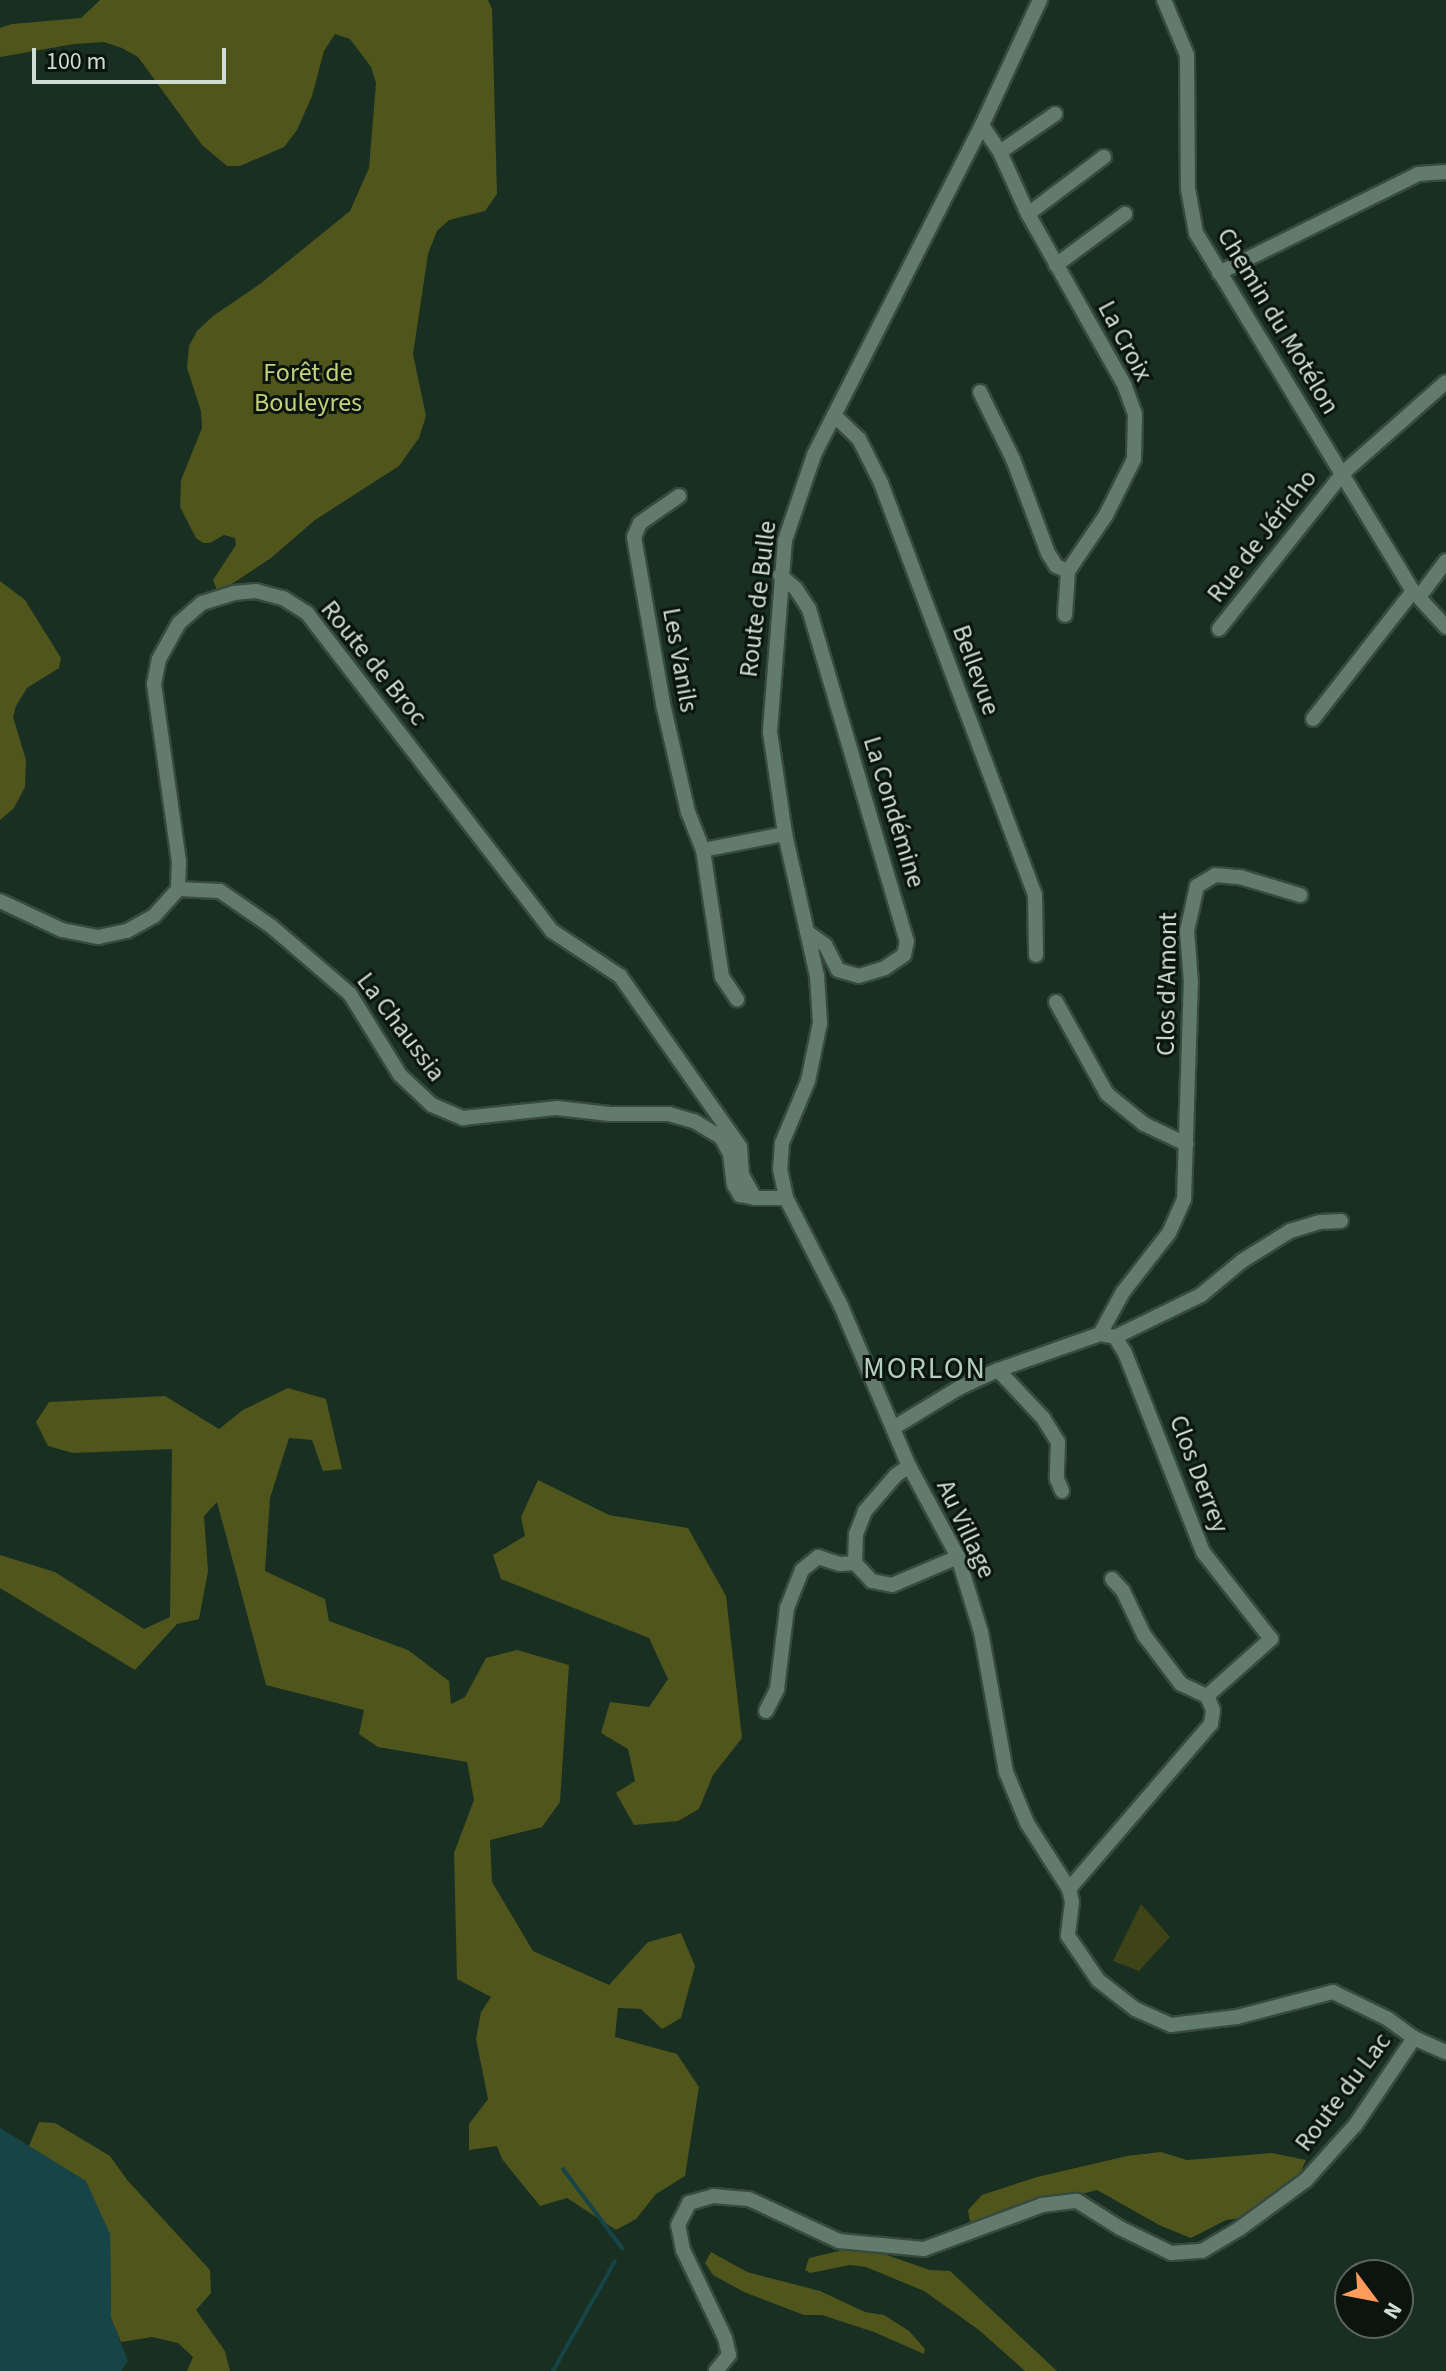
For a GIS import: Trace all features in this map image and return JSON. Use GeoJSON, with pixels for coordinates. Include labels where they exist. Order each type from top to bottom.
{"type":"FeatureCollection","features":[{"type":"Feature","properties":{"kind":"street","name":"Route de Bulle"},"geometry":{"type":"LineString","coordinates":[[786,1198],[780,1169],[782,1143],[808,1081],[820,1023],[817,976],[785,834],[770,732],[785,540],[802,480],[982,125],[1040,0]]}},
{"type":"Feature","properties":{"kind":"street","name":"Chemin du Motélon"},"geometry":{"type":"LineString","coordinates":[[1164,0],[1187,55],[1188,189],[1196,233],[1343,473]]}},
{"type":"Feature","properties":{"kind":"street"},"geometry":{"type":"LineString","coordinates":[[1000,152],[1055,114]]}},
{"type":"Feature","properties":{"kind":"street","name":"La Croix"},"geometry":{"type":"LineString","coordinates":[[982,125],[1000,152],[1028,214],[1125,386],[1135,414],[1134,459],[1106,515],[1068,571]]}},
{"type":"Feature","properties":{"kind":"street"},"geometry":{"type":"LineString","coordinates":[[1028,214],[1104,157]]}},
{"type":"Feature","properties":{"kind":"street"},"geometry":{"type":"LineString","coordinates":[[1219,273],[1418,174],[1446,172]]}},
{"type":"Feature","properties":{"kind":"street"},"geometry":{"type":"LineString","coordinates":[[1056,265],[1125,214]]}},
{"type":"Feature","properties":{"kind":"street","name":"Rue de Jéricho"},"geometry":{"type":"LineString","coordinates":[[1219,629],[1343,473],[1446,382]]}},
{"type":"Feature","properties":{"kind":"street"},"geometry":{"type":"LineString","coordinates":[[980,392],[1013,459],[1048,553],[1056,566],[1068,571],[1065,615]]}},
{"type":"Feature","properties":{"kind":"street","name":"Bellevue"},"geometry":{"type":"LineString","coordinates":[[834,415],[859,439],[887,498],[1035,895],[1036,955]]}},
{"type":"Feature","properties":{"kind":"street","name":"Rue de Jéricho"},"geometry":{"type":"LineString","coordinates":[[1343,473],[1416,594],[1446,627]]}},
{"type":"Feature","properties":{"kind":"street","name":"Les Vanils"},"geometry":{"type":"LineString","coordinates":[[679,496],[640,523],[634,537],[666,720],[688,812],[703,850],[722,977],[737,999]]}},
{"type":"Feature","properties":{"kind":"street"},"geometry":{"type":"LineString","coordinates":[[1313,719],[1446,561]]}},
{"type":"Feature","properties":{"kind":"street","name":"La Condémine"},"geometry":{"type":"LineString","coordinates":[[780,575],[796,589],[809,609],[907,941],[904,955],[885,968],[859,976],[838,970],[825,945],[807,932]]}},
{"type":"Feature","properties":{"kind":"street","name":"Route de Broc"},"geometry":{"type":"LineString","coordinates":[[178,889],[179,862],[154,684],[159,659],[179,623],[202,603],[234,593],[256,591],[283,598],[307,613],[552,931],[620,976],[740,1147],[742,1175],[755,1198]]}},
{"type":"Feature","properties":{"kind":"street"},"geometry":{"type":"LineString","coordinates":[[703,850],[785,834]]}},
{"type":"Feature","properties":{"kind":"street","name":"Clos d'Amont"},"geometry":{"type":"LineString","coordinates":[[1107,1336],[1112,1309],[1169,1233],[1184,1200],[1191,983],[1187,931],[1197,886],[1215,875],[1240,877],[1300,895]]}},
{"type":"Feature","properties":{"kind":"street"},"geometry":{"type":"LineString","coordinates":[[0,901],[62,930],[98,937],[127,931],[154,916],[178,889]]}},
{"type":"Feature","properties":{"kind":"street","name":"La Chaussia"},"geometry":{"type":"LineString","coordinates":[[178,889],[220,891],[272,927],[350,994],[400,1075],[432,1105],[463,1118],[557,1108],[610,1114],[669,1114],[694,1121],[721,1137],[730,1154],[734,1185],[740,1195],[755,1198]]}},
{"type":"Feature","properties":{"kind":"street"},"geometry":{"type":"LineString","coordinates":[[1056,1002],[1107,1094],[1144,1124],[1186,1144]]}},
{"type":"Feature","properties":{"kind":"street"},"geometry":{"type":"LineString","coordinates":[[755,1198],[786,1198]]}},
{"type":"Feature","properties":{"kind":"street","name":"Au Village"},"geometry":{"type":"LineString","coordinates":[[786,1198],[841,1306],[909,1466],[958,1557],[981,1632],[1006,1772],[1027,1823],[1069,1889]]}},
{"type":"Feature","properties":{"kind":"street"},"geometry":{"type":"LineString","coordinates":[[893,1428],[959,1388],[998,1370],[1107,1336],[1201,1295],[1242,1261],[1290,1231],[1320,1222],[1341,1221]]}},
{"type":"Feature","properties":{"kind":"street","name":"Clos Derrey"},"geometry":{"type":"LineString","coordinates":[[1107,1336],[1125,1353],[1203,1552],[1271,1639],[1207,1696]]}},
{"type":"Feature","properties":{"kind":"street"},"geometry":{"type":"LineString","coordinates":[[998,1370],[1043,1418],[1058,1442],[1057,1479],[1062,1491]]}},
{"type":"Feature","properties":{"kind":"street"},"geometry":{"type":"LineString","coordinates":[[909,1466],[896,1475],[865,1511],[856,1534],[855,1563],[872,1581],[892,1585],[958,1557]]}},
{"type":"Feature","properties":{"kind":"street"},"geometry":{"type":"LineString","coordinates":[[766,1711],[777,1689],[787,1608],[802,1570],[818,1557],[840,1564],[855,1563]]}},
{"type":"Feature","properties":{"kind":"street"},"geometry":{"type":"LineString","coordinates":[[1112,1579],[1123,1591],[1144,1635],[1181,1684],[1207,1696],[1213,1710],[1211,1724],[1069,1889],[1072,1902],[1068,1936],[1098,1980],[1135,2009],[1171,2025],[1237,2017],[1333,1992],[1388,2019],[1414,2038],[1446,2052]]}},
{"type":"Feature","properties":{"kind":"street","name":"Route du Lac"},"geometry":{"type":"LineString","coordinates":[[716,2371],[729,2355],[725,2338],[683,2250],[678,2225],[689,2203],[713,2196],[749,2199],[839,2241],[924,2249],[1042,2205],[1077,2201],[1120,2228],[1171,2253],[1202,2251],[1239,2229],[1306,2180],[1356,2124],[1414,2038]]}},
{"type":"Feature","properties":{"kind":"green space","name":"Forêt de Bouleyres"},"geometry":{"type":"Polygon","coordinates":[[[100,0],[488,0],[492,9],[497,194],[485,211],[449,220],[437,231],[428,254],[413,354],[426,416],[419,438],[399,466],[315,520],[271,558],[224,589],[217,590],[213,580],[236,545],[235,538],[224,535],[210,543],[203,543],[196,538],[180,507],[181,480],[202,428],[201,411],[187,368],[189,346],[197,331],[213,316],[260,284],[350,211],[369,168],[376,83],[371,67],[350,39],[335,34],[324,51],[312,96],[297,130],[284,147],[240,166],[227,166],[202,145],[138,57],[122,48],[104,42],[74,44],[0,57],[0,28],[12,24],[81,18],[100,0]]]}},
{"type":"Feature","properties":{"kind":"green space"},"geometry":{"type":"Polygon","coordinates":[[[0,581],[25,600],[61,658],[59,668],[27,688],[16,706],[13,717],[26,760],[25,787],[14,808],[0,820],[0,581]]]}},
{"type":"Feature","properties":{"kind":"green space"},"geometry":{"type":"Polygon","coordinates":[[[288,1388],[326,1399],[342,1469],[323,1471],[312,1440],[289,1438],[270,1498],[265,1571],[325,1599],[329,1621],[408,1650],[449,1681],[451,1704],[465,1697],[486,1658],[517,1650],[569,1665],[560,1802],[542,1827],[490,1840],[492,1882],[533,1951],[609,1985],[648,1942],[681,1933],[695,1966],[681,2018],[662,2029],[641,2009],[618,2008],[615,2037],[677,2054],[699,2087],[685,2176],[656,2194],[636,2219],[616,2230],[567,2198],[540,2206],[502,2159],[497,2146],[469,2150],[469,2124],[488,2099],[476,2039],[481,2012],[491,1997],[457,1979],[454,1853],[474,1800],[467,1762],[378,1747],[359,1734],[364,1710],[266,1685],[217,1502],[204,1516],[208,1571],[199,1619],[177,1624],[135,1670],[0,1588],[0,1555],[55,1572],[144,1629],[170,1617],[172,1449],[73,1453],[48,1446],[36,1422],[49,1402],[165,1396],[219,1429],[243,1410],[288,1388]]]}},
{"type":"Feature","properties":{"kind":"green space"},"geometry":{"type":"Polygon","coordinates":[[[538,1480],[609,1515],[688,1528],[726,1596],[742,1738],[713,1775],[699,1809],[678,1821],[634,1825],[616,1793],[635,1781],[628,1749],[601,1733],[610,1702],[649,1707],[668,1679],[649,1638],[501,1579],[493,1555],[525,1536],[521,1517],[538,1480]]]}},
{"type":"Feature","properties":{"kind":"green space"},"geometry":{"type":"Polygon","coordinates":[[[1141,1904],[1170,1937],[1139,1971],[1113,1961],[1141,1904]]]}},
{"type":"Feature","properties":{"kind":"green space"},"geometry":{"type":"Polygon","coordinates":[[[39,2122],[55,2123],[110,2156],[128,2181],[210,2270],[211,2293],[196,2310],[225,2351],[230,2371],[187,2371],[193,2357],[178,2343],[152,2337],[121,2342],[111,2318],[110,2234],[29,2146],[39,2122]]]}},
{"type":"Feature","properties":{"kind":"green space"},"geometry":{"type":"Polygon","coordinates":[[[1161,2152],[1187,2160],[1272,2153],[1306,2160],[1298,2178],[1250,2217],[1226,2220],[1191,2238],[1161,2226],[1097,2190],[970,2222],[968,2210],[982,2195],[1037,2177],[1127,2156],[1161,2152]]]}},
{"type":"Feature","properties":{"kind":"green space"},"geometry":{"type":"Polygon","coordinates":[[[843,2250],[878,2252],[930,2270],[950,2271],[1057,2371],[1025,2371],[979,2330],[924,2291],[866,2267],[850,2265],[810,2273],[805,2270],[809,2258],[843,2250]]]}},
{"type":"Feature","properties":{"kind":"green space"},"geometry":{"type":"Polygon","coordinates":[[[711,2252],[747,2272],[820,2291],[865,2312],[884,2315],[909,2331],[925,2349],[924,2354],[874,2332],[822,2315],[804,2315],[744,2292],[713,2275],[705,2263],[711,2252]]]}},
{"type":"Feature","properties":{"kind":"water"},"geometry":{"type":"Polygon","coordinates":[[[0,2128],[86,2181],[110,2234],[111,2318],[128,2361],[121,2371],[0,2371],[0,2128]]]}},
{"type":"Feature","properties":{"kind":"waterway"},"geometry":{"type":"LineString","coordinates":[[563,2169],[622,2248]]}},
{"type":"Feature","properties":{"kind":"waterway"},"geometry":{"type":"LineString","coordinates":[[553,2371],[615,2261]]}},
{"type":"Feature","properties":{"kind":"district","name":"MORLON"},"geometry":{"type":"Point","coordinates":[925,1369]}}]}
